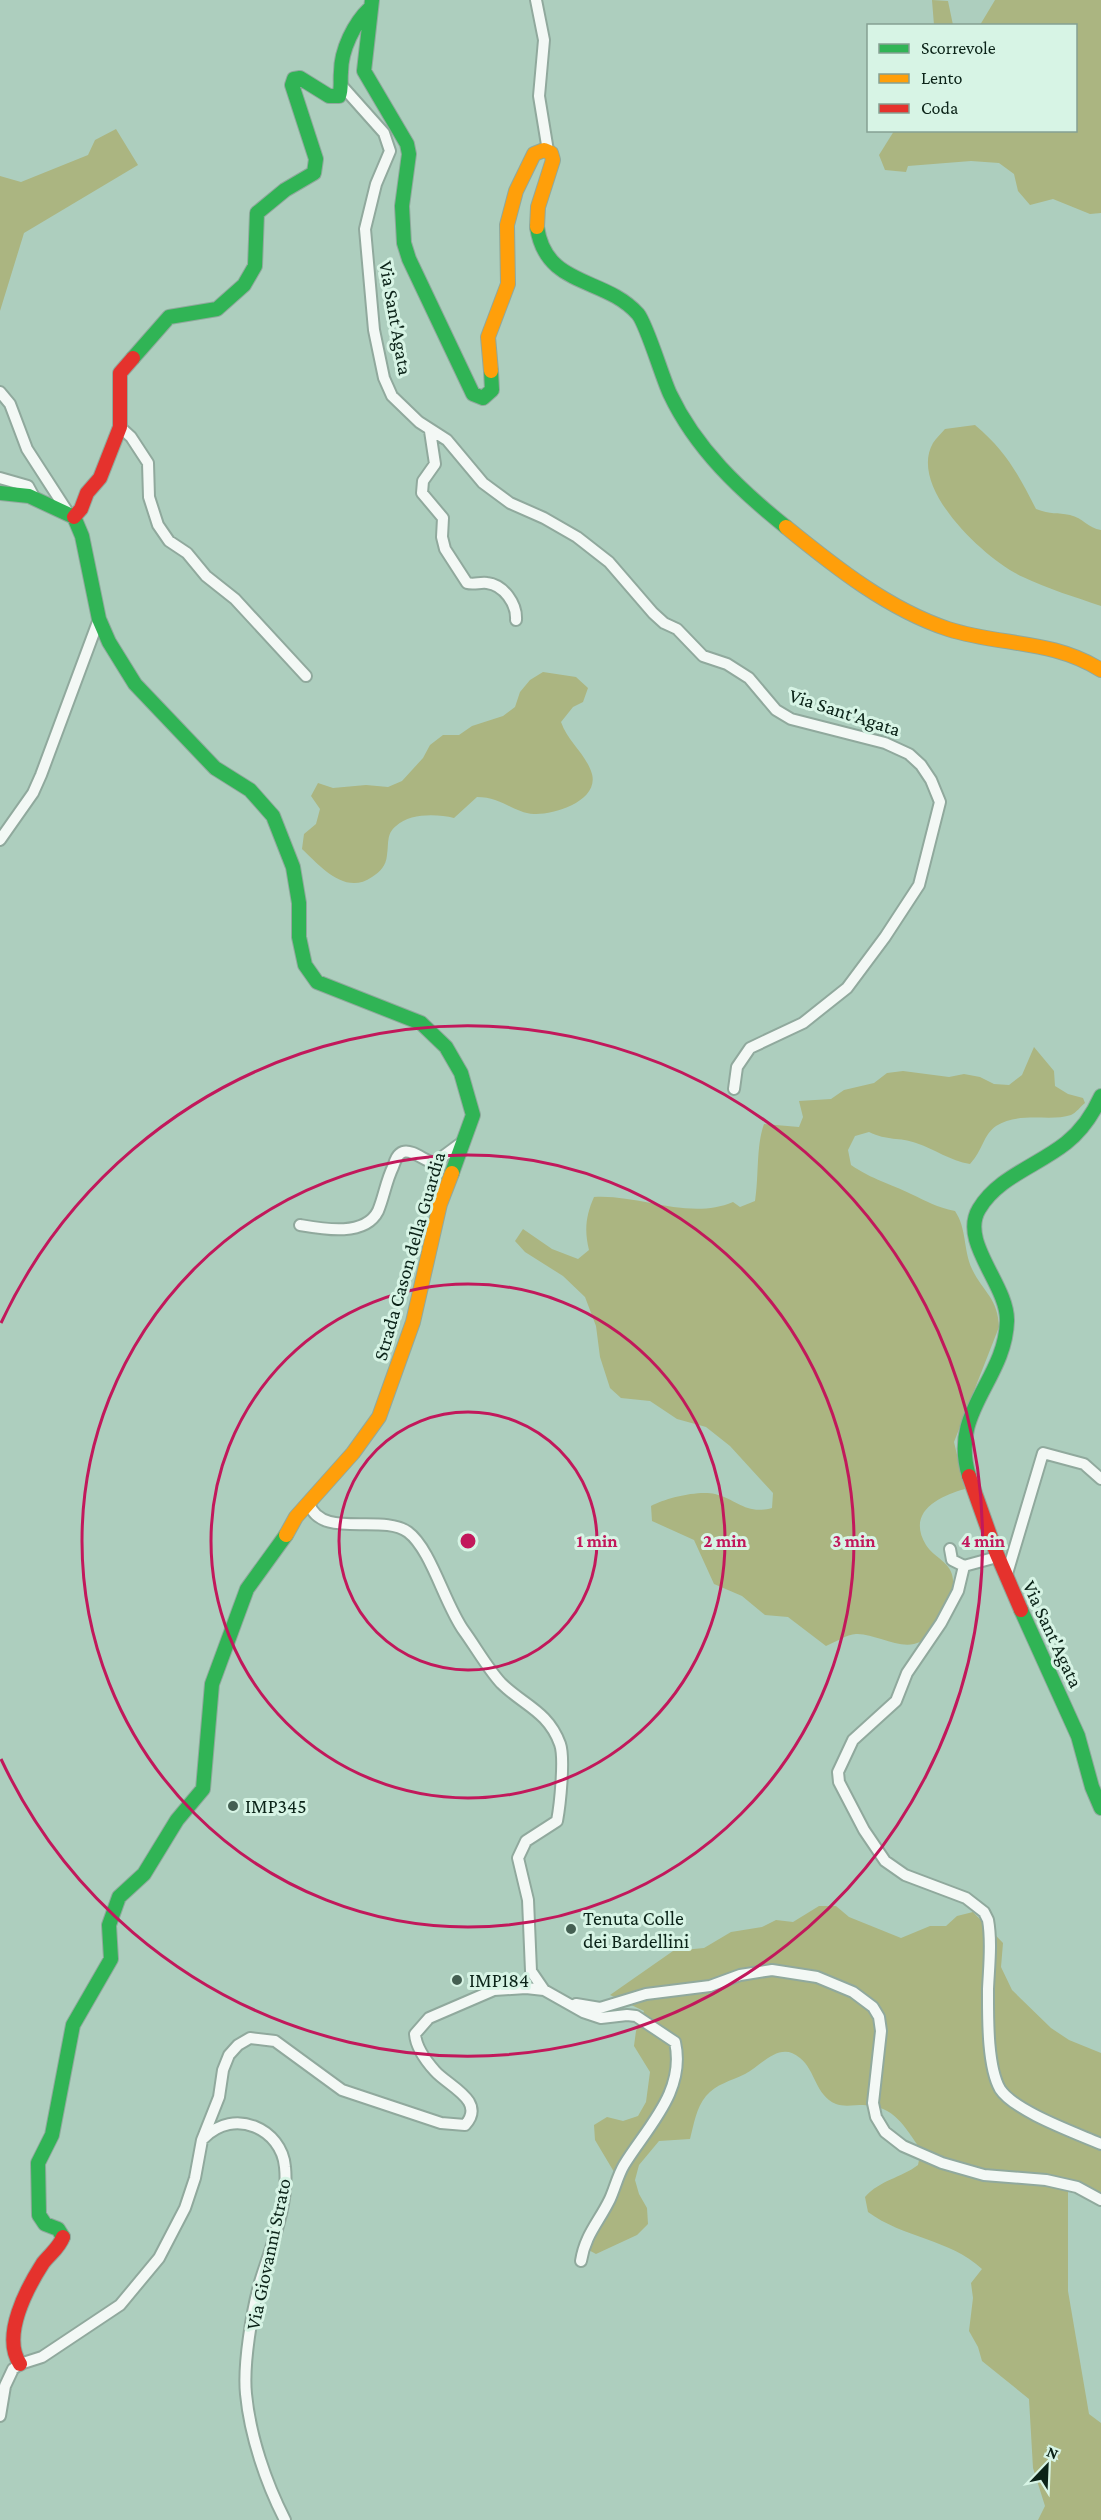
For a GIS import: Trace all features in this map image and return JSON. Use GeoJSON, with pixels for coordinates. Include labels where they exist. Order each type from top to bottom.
{"type":"FeatureCollection","features":[{"type":"Feature","properties":{"kind":"street"},"geometry":{"type":"LineString","coordinates":[[536,0],[544,40],[539,96],[548,151],[553,160],[536,222],[548,259],[561,272],[621,298],[640,316],[681,416],[713,458],[753,498],[852,576],[903,609],[948,629],[1079,657],[1101,670]]}},
{"type":"Feature","properties":{"kind":"street","name":"Via Sant'Agata"},"geometry":{"type":"LineString","coordinates":[[371,4],[364,71],[368,82],[407,144],[409,153],[399,219],[402,238],[408,259],[471,392],[479,398],[489,395],[492,390],[488,337],[508,284],[506,240],[509,210],[534,154],[541,150],[548,151]]}},
{"type":"Feature","properties":{"kind":"street","name":"Via Sant'Agata"},"geometry":{"type":"LineString","coordinates":[[371,4],[356,24],[340,68],[343,87],[384,133],[390,152],[376,184],[364,229],[373,320],[384,378],[392,396],[430,431],[447,440],[483,483],[510,503],[568,532],[609,562],[664,623],[677,629],[703,656],[727,664],[749,678],[776,710],[791,719],[885,742],[909,754],[921,765],[931,780],[940,802],[938,818],[919,885],[909,902],[847,988],[803,1023],[750,1048],[737,1067],[734,1089]]}},
{"type":"Feature","properties":{"kind":"street"},"geometry":{"type":"LineString","coordinates":[[71,516],[81,508],[87,493],[100,478],[120,427],[122,406],[118,382],[123,366],[169,317],[178,312],[217,309],[254,275],[256,263],[254,231],[257,213],[285,190],[314,173],[316,159],[292,90],[294,79],[306,80],[329,96],[339,96],[343,87]]}},
{"type":"Feature","properties":{"kind":"street"},"geometry":{"type":"LineString","coordinates":[[0,392],[9,404],[27,449],[71,516]]}},
{"type":"Feature","properties":{"kind":"street"},"geometry":{"type":"LineString","coordinates":[[120,427],[131,437],[148,463],[149,497],[158,525],[169,541],[187,554],[206,576],[235,599],[306,676]]}},
{"type":"Feature","properties":{"kind":"street"},"geometry":{"type":"LineString","coordinates":[[430,431],[435,464],[423,481],[422,493],[443,518],[442,537],[445,549],[467,583],[488,583],[497,586],[507,595],[513,602],[516,620]]}},
{"type":"Feature","properties":{"kind":"street"},"geometry":{"type":"LineString","coordinates":[[0,478],[28,486],[34,497]]}},
{"type":"Feature","properties":{"kind":"street"},"geometry":{"type":"LineString","coordinates":[[0,493],[16,492],[34,497],[71,516]]}},
{"type":"Feature","properties":{"kind":"street","name":"Strada Cason della Guardia"},"geometry":{"type":"LineString","coordinates":[[20,2364],[13,2352],[14,2334],[23,2304],[48,2257],[59,2247],[64,2235],[58,2229],[45,2224],[39,2215],[38,2163],[52,2135],[73,2025],[111,1959],[109,1925],[112,1908],[119,1897],[144,1874],[177,1820],[203,1789],[212,1684],[247,1589],[276,1552],[296,1517],[353,1453],[383,1407],[417,1308],[440,1204],[473,1115],[461,1073],[446,1047],[421,1023],[316,982],[305,965],[299,937],[299,903],[293,867],[273,816],[250,790],[215,768],[135,684],[109,642],[99,619],[82,536],[71,516]]}},
{"type":"Feature","properties":{"kind":"street"},"geometry":{"type":"LineString","coordinates":[[0,840],[33,793],[99,619]]}},
{"type":"Feature","properties":{"kind":"street","name":"Via Sant'Agata"},"geometry":{"type":"LineString","coordinates":[[1099,1802],[1084,1752],[1067,1710],[997,1557],[974,1491],[963,1448],[966,1429],[1004,1343],[1007,1318],[1003,1294],[984,1261],[977,1240],[974,1224],[976,1214],[982,1204],[1000,1187],[1066,1143],[1095,1109],[1101,1096]]}},
{"type":"Feature","properties":{"kind":"street"},"geometry":{"type":"LineString","coordinates":[[300,1225],[323,1229],[363,1225],[374,1217],[379,1209],[388,1176],[402,1152],[408,1152],[434,1163],[461,1143]]}},
{"type":"Feature","properties":{"kind":"street","name":"Via Sant'Agata"},"geometry":{"type":"LineString","coordinates":[[1006,1577],[1043,1454],[1084,1464],[1101,1479]]}},
{"type":"Feature","properties":{"kind":"street"},"geometry":{"type":"LineString","coordinates":[[309,1503],[317,1516],[339,1525],[377,1522],[408,1532],[424,1550],[444,1598],[498,1680],[513,1695],[543,1714],[560,1744],[563,1757],[557,1821],[526,1841],[518,1858],[528,1900],[531,1971],[544,1990]]}},
{"type":"Feature","properties":{"kind":"street"},"geometry":{"type":"LineString","coordinates":[[950,1549],[952,1560],[964,1566],[997,1557]]}},
{"type":"Feature","properties":{"kind":"street"},"geometry":{"type":"LineString","coordinates":[[964,1566],[958,1591],[941,1623],[907,1673],[896,1701],[853,1740],[838,1772],[839,1782],[885,1862],[898,1871],[966,1898],[984,1912],[988,1920],[988,2009],[994,2074],[1001,2091],[1021,2107],[1101,2144]]}},
{"type":"Feature","properties":{"kind":"street"},"geometry":{"type":"LineString","coordinates":[[567,2003],[600,2008],[646,1994],[710,1986],[740,1975],[772,1970],[817,1977],[854,1992],[873,2007],[879,2017],[880,2031],[873,2103],[876,2117],[885,2132],[894,2139],[942,2163],[984,2175],[1046,2180],[1077,2187],[1101,2200]]}},
{"type":"Feature","properties":{"kind":"street"},"geometry":{"type":"LineString","coordinates":[[0,2416],[8,2376],[20,2364],[42,2357],[107,2315],[120,2305],[159,2258],[185,2208],[195,2178],[202,2140],[216,2107],[223,2070],[229,2055],[238,2045],[250,2038],[275,2041],[342,2090],[432,2120],[465,2125],[472,2113],[471,2105],[464,2094],[436,2072],[419,2047],[415,2034],[429,2018],[494,1990],[526,1988],[544,1990],[601,2018],[627,2015],[642,2019],[675,2042],[679,2058],[674,2088],[650,2129],[623,2166],[609,2201],[584,2243],[581,2261]]}},
{"type":"Feature","properties":{"kind":"street","name":"Via Giovanni Strato"},"geometry":{"type":"LineString","coordinates":[[202,2140],[222,2124],[238,2121],[261,2130],[273,2141],[285,2164],[286,2181],[281,2209],[251,2317],[246,2393],[267,2476],[285,2520]]}},
{"type":"Feature","properties":{"kind":"green space"},"geometry":{"type":"Polygon","coordinates":[[[932,0],[948,1],[953,24],[934,24],[932,0]]]}},
{"type":"Feature","properties":{"kind":"green space"},"geometry":{"type":"Polygon","coordinates":[[[995,0],[1101,0],[1101,213],[1090,214],[1053,199],[1030,205],[1018,191],[1014,174],[999,163],[971,161],[908,166],[906,172],[885,170],[879,155],[893,132],[1077,132],[1077,24],[981,24],[995,0]]]}},
{"type":"Feature","properties":{"kind":"green space"},"geometry":{"type":"Polygon","coordinates":[[[116,129],[138,165],[24,233],[0,311],[0,176],[21,182],[88,155],[95,140],[116,129]]]}},
{"type":"Feature","properties":{"kind":"green space"},"geometry":{"type":"Polygon","coordinates":[[[975,425],[995,444],[1010,464],[1036,509],[1075,516],[1101,530],[1101,606],[1042,585],[1008,568],[990,556],[972,539],[941,501],[931,481],[928,461],[933,443],[945,429],[975,425]]]}},
{"type":"Feature","properties":{"kind":"green space"},"geometry":{"type":"Polygon","coordinates":[[[543,672],[576,677],[588,688],[583,702],[573,707],[561,722],[568,736],[586,760],[592,774],[589,792],[582,799],[563,809],[534,814],[494,800],[477,797],[454,818],[432,815],[409,819],[396,826],[391,832],[382,868],[362,882],[343,881],[325,870],[302,849],[304,834],[316,824],[320,809],[311,796],[318,783],[333,788],[366,785],[388,787],[402,781],[423,758],[430,745],[443,735],[459,735],[472,726],[503,716],[515,707],[520,692],[530,680],[543,672]]]}},
{"type":"Feature","properties":{"kind":"green space"},"geometry":{"type":"Polygon","coordinates":[[[1034,1047],[1054,1071],[1055,1086],[1068,1094],[1083,1098],[1085,1103],[1073,1114],[1054,1118],[1015,1119],[996,1126],[988,1134],[970,1164],[916,1143],[882,1137],[869,1132],[855,1136],[848,1150],[851,1165],[859,1170],[932,1204],[955,1211],[959,1218],[972,1269],[993,1302],[999,1327],[954,1442],[965,1489],[945,1496],[928,1507],[920,1523],[926,1545],[946,1564],[952,1574],[952,1589],[942,1615],[932,1631],[914,1644],[900,1644],[863,1634],[852,1634],[826,1646],[788,1617],[765,1615],[742,1596],[714,1584],[694,1540],[652,1521],[651,1506],[682,1496],[700,1493],[715,1494],[755,1510],[763,1510],[772,1508],[773,1493],[730,1446],[706,1427],[677,1419],[650,1401],[621,1398],[610,1388],[600,1357],[596,1326],[585,1297],[563,1276],[525,1252],[515,1241],[523,1229],[552,1249],[578,1259],[589,1250],[587,1223],[594,1197],[629,1199],[682,1208],[716,1207],[733,1202],[740,1207],[755,1201],[761,1133],[764,1124],[799,1127],[803,1117],[799,1101],[831,1099],[844,1090],[874,1083],[887,1073],[903,1071],[949,1077],[964,1074],[980,1077],[994,1084],[1009,1085],[1022,1075],[1034,1047]]]}},
{"type":"Feature","properties":{"kind":"green space"},"geometry":{"type":"Polygon","coordinates":[[[819,1906],[836,1906],[849,1917],[901,1938],[930,1926],[946,1926],[957,1916],[973,1912],[1003,1943],[1001,1967],[1012,1990],[1051,2028],[1069,2040],[1101,2053],[1101,2193],[1089,2187],[1068,2190],[1068,2291],[1089,2414],[1101,2423],[1101,2520],[1038,2520],[1045,2506],[1033,2468],[1029,2399],[982,2361],[978,2347],[969,2331],[973,2298],[971,2283],[982,2269],[956,2251],[896,2228],[868,2212],[865,2197],[877,2187],[918,2165],[921,2150],[891,2113],[874,2106],[846,2106],[829,2100],[805,2063],[793,2053],[785,2052],[771,2056],[745,2074],[710,2092],[698,2111],[690,2139],[659,2141],[639,2165],[635,2180],[639,2194],[647,2208],[648,2224],[637,2235],[596,2254],[583,2247],[585,2232],[620,2182],[595,2140],[594,2125],[607,2117],[623,2121],[638,2116],[646,2102],[650,2072],[634,2046],[636,2031],[644,2011],[610,1995],[673,1951],[704,1948],[731,1932],[762,1927],[776,1920],[793,1922],[819,1906]]]}},
{"type":"Feature","properties":{"kind":"traffic: fast"},"geometry":{"type":"LineString","coordinates":[[372,0],[364,71],[407,144],[409,154],[402,206],[404,243],[409,259],[473,394],[483,398],[492,390],[491,371]]}},
{"type":"Feature","properties":{"kind":"traffic: fast"},"geometry":{"type":"LineString","coordinates":[[133,358],[169,317],[217,309],[244,285],[255,266],[257,213],[285,190],[314,173],[316,159],[292,85],[294,79],[300,78],[329,96],[339,96],[346,46],[359,21],[370,8]]}},
{"type":"Feature","properties":{"kind":"traffic: fast"},"geometry":{"type":"LineString","coordinates":[[537,227],[543,247],[552,261],[578,279],[624,302],[638,314],[646,329],[670,394],[693,433],[720,467],[786,527]]}},
{"type":"Feature","properties":{"kind":"traffic: fast"},"geometry":{"type":"LineString","coordinates":[[0,493],[29,496],[74,517]]}},
{"type":"Feature","properties":{"kind":"traffic: fast"},"geometry":{"type":"LineString","coordinates":[[74,517],[82,536],[99,619],[109,642],[135,684],[215,768],[250,790],[273,816],[293,867],[299,903],[299,937],[305,965],[317,982],[421,1023],[446,1047],[461,1073],[473,1115],[452,1173]]}},
{"type":"Feature","properties":{"kind":"traffic: fast"},"geometry":{"type":"LineString","coordinates":[[969,1476],[965,1453],[966,1433],[1004,1342],[1007,1321],[1000,1293],[979,1249],[975,1235],[975,1222],[979,1209],[987,1198],[1007,1180],[1055,1151],[1077,1133],[1101,1096]]}},
{"type":"Feature","properties":{"kind":"traffic: fast"},"geometry":{"type":"LineString","coordinates":[[63,2237],[58,2229],[45,2224],[39,2215],[38,2163],[52,2135],[73,2025],[111,1959],[109,1925],[119,1897],[144,1874],[177,1820],[203,1789],[212,1684],[247,1589],[286,1535]]}},
{"type":"Feature","properties":{"kind":"traffic: fast"},"geometry":{"type":"LineString","coordinates":[[1021,1610],[1078,1736],[1092,1787],[1101,1808]]}},
{"type":"Feature","properties":{"kind":"traffic: slow"},"geometry":{"type":"LineString","coordinates":[[491,371],[488,337],[508,284],[507,225],[516,191],[534,154],[544,150],[551,153],[553,160],[538,207],[537,227]]}},
{"type":"Feature","properties":{"kind":"traffic: slow"},"geometry":{"type":"LineString","coordinates":[[786,527],[863,586],[926,621],[968,634],[1063,653],[1101,670]]}},
{"type":"Feature","properties":{"kind":"traffic: slow"},"geometry":{"type":"LineString","coordinates":[[286,1535],[296,1517],[353,1453],[379,1417],[413,1322],[440,1204],[452,1173]]}},
{"type":"Feature","properties":{"kind":"traffic: jam"},"geometry":{"type":"LineString","coordinates":[[74,517],[81,509],[87,493],[100,478],[120,427],[120,373],[133,358]]}},
{"type":"Feature","properties":{"kind":"traffic: jam"},"geometry":{"type":"LineString","coordinates":[[969,1476],[996,1552],[1021,1610]]}},
{"type":"Feature","properties":{"kind":"traffic: jam"},"geometry":{"type":"LineString","coordinates":[[20,2364],[13,2340],[18,2312],[37,2273],[63,2237]]}},
{"type":"Feature","properties":{"kind":"place","name":"IMP345"},"geometry":{"type":"Point","coordinates":[233,1806]}},
{"type":"Feature","properties":{"kind":"place","name":"Tenuta Colle dei Bardellini"},"geometry":{"type":"Point","coordinates":[571,1929]}},
{"type":"Feature","properties":{"kind":"place","name":"IMP184"},"geometry":{"type":"Point","coordinates":[457,1980]}}]}
